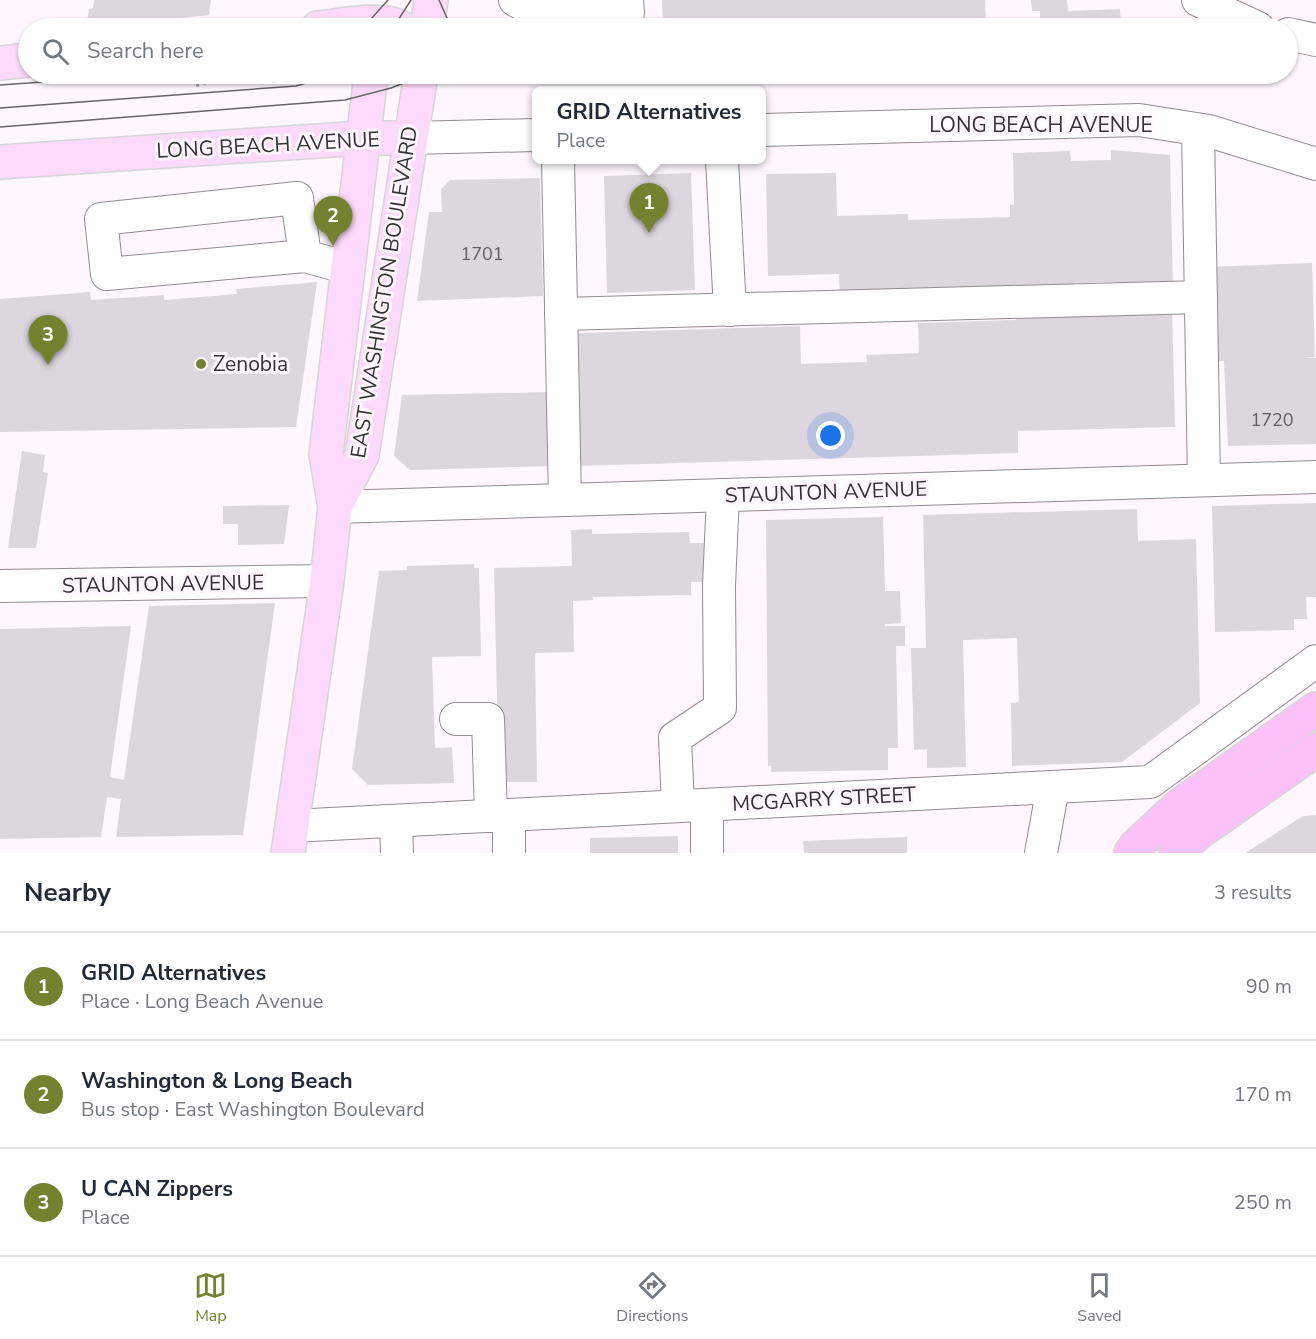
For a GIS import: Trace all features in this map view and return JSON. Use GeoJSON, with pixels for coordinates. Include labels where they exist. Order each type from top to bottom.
{"type":"FeatureCollection","features":[{"type":"Feature","properties":{"kind":"highway"},"geometry":{"type":"LineString","coordinates":[[1131,853],[1179,806],[1316,709]]}},
{"type":"Feature","properties":{"kind":"highway"},"geometry":{"type":"LineString","coordinates":[[1187,843],[1316,750]]}},
{"type":"Feature","properties":{"kind":"main road"},"geometry":{"type":"LineString","coordinates":[[428,18],[431,0]]}},
{"type":"Feature","properties":{"kind":"main road"},"geometry":{"type":"LineString","coordinates":[[0,63],[18,61]]}},
{"type":"Feature","properties":{"kind":"main road","name":"EAST WASHINGTON BOULEVARD"},"geometry":{"type":"LineString","coordinates":[[290,840],[327,581],[335,507],[326,453],[370,84]]}},
{"type":"Feature","properties":{"kind":"main road","name":"EAST WASHINGTON BOULEVARD"},"geometry":{"type":"LineString","coordinates":[[335,507],[362,455],[417,84]]}},
{"type":"Feature","properties":{"kind":"main road","name":"LONG BEACH AVENUE"},"geometry":{"type":"LineString","coordinates":[[0,162],[363,138],[410,138]]}},
{"type":"Feature","properties":{"kind":"street"},"geometry":{"type":"LineString","coordinates":[[515,0],[544,16],[628,14],[627,0]]}},
{"type":"Feature","properties":{"kind":"street"},"geometry":{"type":"LineString","coordinates":[[1198,0],[1237,18]]}},
{"type":"Feature","properties":{"kind":"street"},"geometry":{"type":"LineString","coordinates":[[1298,36],[1316,40]]}},
{"type":"Feature","properties":{"kind":"street","name":"LONG BEACH AVENUE"},"geometry":{"type":"LineString","coordinates":[[766,130],[1139,120],[1209,131],[1316,164]]}},
{"type":"Feature","properties":{"kind":"street"},"geometry":{"type":"LineString","coordinates":[[1198,130],[1204,480]]}},
{"type":"Feature","properties":{"kind":"street","name":"LONG BEACH AVENUE"},"geometry":{"type":"LineString","coordinates":[[410,138],[532,135]]}},
{"type":"Feature","properties":{"kind":"street"},"geometry":{"type":"LineString","coordinates":[[558,164],[565,500]]}},
{"type":"Feature","properties":{"kind":"street"},"geometry":{"type":"LineString","coordinates":[[722,164],[730,310]]}},
{"type":"Feature","properties":{"kind":"street"},"geometry":{"type":"LineString","coordinates":[[305,256],[297,198],[101,219],[106,274],[305,256],[348,268]]}},
{"type":"Feature","properties":{"kind":"street"},"geometry":{"type":"LineString","coordinates":[[561,314],[1201,297]]}},
{"type":"Feature","properties":{"kind":"street","name":"STAUNTON AVENUE"},"geometry":{"type":"LineString","coordinates":[[335,507],[1316,477]]}},
{"type":"Feature","properties":{"kind":"street"},"geometry":{"type":"LineString","coordinates":[[707,853],[675,738],[720,708],[719,586],[723,495]]}},
{"type":"Feature","properties":{"kind":"street","name":"STAUNTON AVENUE"},"geometry":{"type":"LineString","coordinates":[[0,586],[327,581]]}},
{"type":"Feature","properties":{"kind":"street","name":"MCGARRY STREET"},"geometry":{"type":"LineString","coordinates":[[290,840],[396,821],[1149,782],[1316,661]]}},
{"type":"Feature","properties":{"kind":"street"},"geometry":{"type":"LineString","coordinates":[[456,719],[488,719],[500,816],[509,853]]}},
{"type":"Feature","properties":{"kind":"street"},"geometry":{"type":"LineString","coordinates":[[1041,853],[1053,787]]}},
{"type":"Feature","properties":{"kind":"street"},"geometry":{"type":"LineString","coordinates":[[396,821],[398,853]]}},
{"type":"Feature","properties":{"kind":"path"},"geometry":{"type":"LineString","coordinates":[[196,85],[200,84]]}},
{"type":"Feature","properties":{"kind":"building"},"geometry":{"type":"Polygon","coordinates":[[[94,0],[211,0],[209,15],[181,18],[88,18],[89,9],[93,8],[94,0]]]}},
{"type":"Feature","properties":{"kind":"building"},"geometry":{"type":"Polygon","coordinates":[[[662,0],[985,0],[986,18],[663,18],[662,0]]]}},
{"type":"Feature","properties":{"kind":"building"},"geometry":{"type":"Polygon","coordinates":[[[1031,0],[1067,0],[1068,11],[1120,9],[1120,18],[1040,18],[1040,11],[1032,11],[1031,0]]]}},
{"type":"Feature","properties":{"kind":"building"},"geometry":{"type":"Polygon","coordinates":[[[1111,150],[1170,155],[1173,290],[1114,291],[1114,282],[1074,283],[1074,294],[840,300],[839,274],[768,276],[766,174],[836,173],[837,216],[908,214],[908,220],[1010,217],[1010,205],[1014,205],[1013,153],[1070,151],[1071,161],[1111,160],[1111,150]]]}},
{"type":"Feature","properties":{"kind":"building"},"geometry":{"type":"Polygon","coordinates":[[[691,173],[695,290],[607,293],[604,176],[691,173]]]}},
{"type":"Feature","properties":{"kind":"building"},"geometry":{"type":"Polygon","coordinates":[[[540,178],[543,296],[417,301],[429,212],[442,212],[441,189],[450,180],[540,178]]]}},
{"type":"Feature","properties":{"kind":"building"},"geometry":{"type":"Polygon","coordinates":[[[1312,263],[1315,357],[1301,358],[1316,358],[1316,444],[1228,446],[1224,361],[1208,361],[1205,267],[1312,263]]]}},
{"type":"Feature","properties":{"kind":"building","name":"Zenobia"},"geometry":{"type":"Polygon","coordinates":[[[317,282],[296,427],[0,432],[0,299],[90,292],[91,300],[164,295],[164,300],[237,294],[236,289],[317,282]]]}},
{"type":"Feature","properties":{"kind":"building"},"geometry":{"type":"Polygon","coordinates":[[[1172,306],[1175,427],[1018,431],[1018,453],[576,466],[572,341],[580,333],[800,326],[801,364],[867,362],[866,355],[919,353],[918,323],[1016,320],[1016,311],[1172,306]]]}},
{"type":"Feature","properties":{"kind":"building"},"geometry":{"type":"Polygon","coordinates":[[[552,392],[554,466],[410,470],[394,456],[402,395],[552,392]]]}},
{"type":"Feature","properties":{"kind":"building"},"geometry":{"type":"Polygon","coordinates":[[[22,451],[45,455],[43,472],[48,473],[36,548],[8,548],[22,451]]]}},
{"type":"Feature","properties":{"kind":"building"},"geometry":{"type":"Polygon","coordinates":[[[1316,503],[1316,597],[1306,597],[1307,619],[1294,619],[1294,630],[1215,632],[1212,506],[1316,503]]]}},
{"type":"Feature","properties":{"kind":"building"},"geometry":{"type":"Polygon","coordinates":[[[289,505],[284,544],[238,545],[238,524],[223,524],[223,506],[289,505]]]}},
{"type":"Feature","properties":{"kind":"building"},"geometry":{"type":"Polygon","coordinates":[[[1137,509],[1138,541],[1196,539],[1200,703],[1122,762],[1012,766],[1011,703],[1019,702],[1017,638],[963,640],[966,767],[927,768],[927,749],[914,750],[911,648],[926,648],[923,515],[1137,509]]]}},
{"type":"Feature","properties":{"kind":"building"},"geometry":{"type":"Polygon","coordinates":[[[883,517],[885,591],[900,591],[901,623],[885,624],[885,626],[905,626],[905,646],[896,646],[898,748],[888,748],[888,770],[771,772],[771,766],[768,766],[766,520],[883,517]]]}},
{"type":"Feature","properties":{"kind":"building"},"geometry":{"type":"Polygon","coordinates":[[[592,529],[592,534],[689,532],[690,543],[709,543],[710,582],[691,582],[691,595],[593,597],[593,600],[573,601],[574,652],[535,653],[537,782],[499,782],[494,568],[572,566],[571,530],[592,529]]]}},
{"type":"Feature","properties":{"kind":"building"},"geometry":{"type":"Polygon","coordinates":[[[474,564],[474,568],[479,568],[481,656],[432,657],[435,748],[452,747],[454,783],[368,785],[352,769],[379,571],[407,570],[407,566],[474,564]]]}},
{"type":"Feature","properties":{"kind":"building"},"geometry":{"type":"Polygon","coordinates":[[[275,603],[243,835],[116,837],[121,799],[107,797],[101,837],[0,839],[0,629],[131,626],[110,777],[124,780],[149,606],[275,603]]]}},
{"type":"Feature","properties":{"kind":"building"},"geometry":{"type":"Polygon","coordinates":[[[1316,815],[1316,853],[1245,853],[1303,816],[1316,815]]]}},
{"type":"Feature","properties":{"kind":"building"},"geometry":{"type":"Polygon","coordinates":[[[678,836],[678,853],[590,853],[590,838],[678,836]]]}},
{"type":"Feature","properties":{"kind":"building"},"geometry":{"type":"Polygon","coordinates":[[[907,837],[907,853],[804,853],[803,841],[907,837]]]}},
{"type":"Feature","properties":{"kind":"tram line"},"geometry":{"type":"LineString","coordinates":[[372,18],[388,0]]}},
{"type":"Feature","properties":{"kind":"tram line"},"geometry":{"type":"LineString","coordinates":[[399,18],[411,0]]}},
{"type":"Feature","properties":{"kind":"tram line"},"geometry":{"type":"LineString","coordinates":[[439,0],[447,18]]}},
{"type":"Feature","properties":{"kind":"tram line"},"geometry":{"type":"LineString","coordinates":[[0,85],[18,84]]}},
{"type":"Feature","properties":{"kind":"tram line"},"geometry":{"type":"LineString","coordinates":[[0,108],[303,84]]}},
{"type":"Feature","properties":{"kind":"tram line"},"geometry":{"type":"LineString","coordinates":[[0,127],[345,100],[401,84]]}},
{"type":"Feature","properties":{"kind":"place","name":"GRID Alternatives"},"geometry":{"type":"Point","coordinates":[649,233]}},
{"type":"Feature","properties":{"kind":"place","name":"Washington & Long Beach"},"geometry":{"type":"Point","coordinates":[333,246]}},
{"type":"Feature","properties":{"kind":"place","name":"Zenobia"},"geometry":{"type":"Point","coordinates":[201,364]}},
{"type":"Feature","properties":{"kind":"place","name":"U CAN Zippers"},"geometry":{"type":"Point","coordinates":[48,365]}}]}
